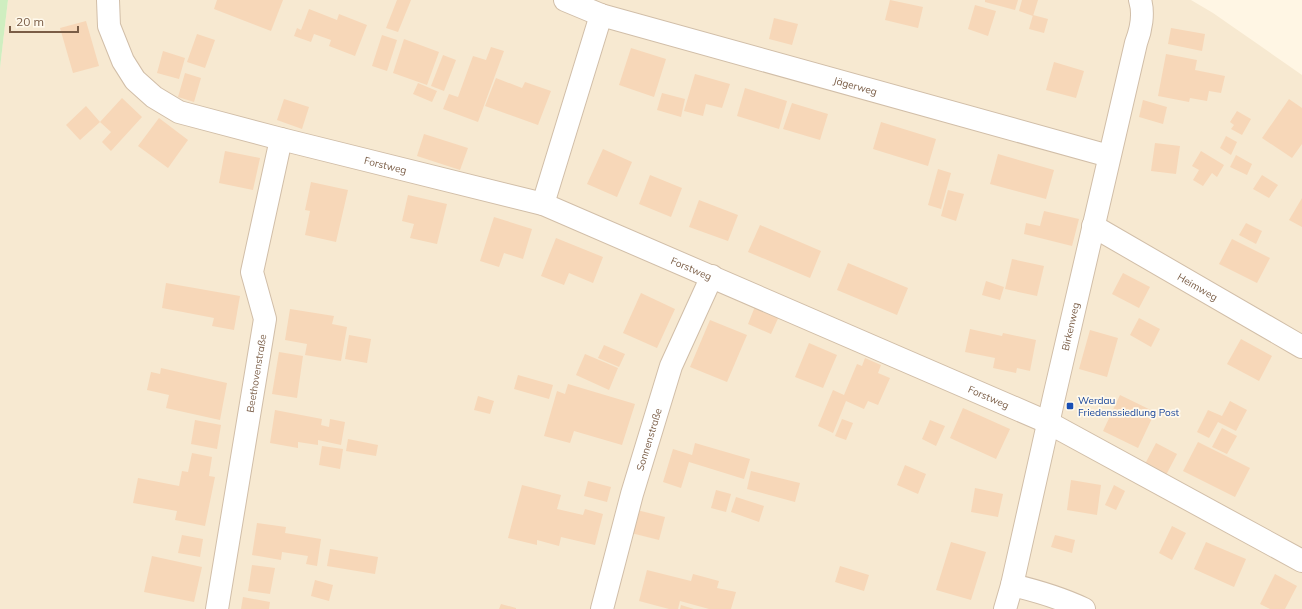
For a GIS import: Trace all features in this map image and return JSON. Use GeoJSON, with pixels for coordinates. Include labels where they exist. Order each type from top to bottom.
{"type":"FeatureCollection","features":[{"type":"Feature","properties":{"kind":"street","name":"Forstweg"},"geometry":{"type":"LineString","coordinates":[[108,0],[109,26],[123,61],[135,80],[154,97],[179,112],[543,204],[1048,422],[1302,561]]}},
{"type":"Feature","properties":{"kind":"street","name":"Jägerweg"},"geometry":{"type":"LineString","coordinates":[[565,0],[601,15],[1109,156]]}},
{"type":"Feature","properties":{"kind":"street","name":"Birkenweg"},"geometry":{"type":"LineString","coordinates":[[1005,609],[1012,585],[1109,156],[1136,43],[1140,33],[1140,0]]}},
{"type":"Feature","properties":{"kind":"street"},"geometry":{"type":"LineString","coordinates":[[543,204],[601,15]]}},
{"type":"Feature","properties":{"kind":"street","name":"Beethovenstraße"},"geometry":{"type":"LineString","coordinates":[[217,609],[266,319],[252,272],[281,139]]}},
{"type":"Feature","properties":{"kind":"street","name":"Heimweg"},"geometry":{"type":"LineString","coordinates":[[1093,226],[1302,347]]}},
{"type":"Feature","properties":{"kind":"street","name":"Sonnenstraße"},"geometry":{"type":"LineString","coordinates":[[602,609],[632,494],[671,366],[712,276]]}},
{"type":"Feature","properties":{"kind":"street"},"geometry":{"type":"LineString","coordinates":[[1012,585],[1039,592],[1076,607]]}},
{"type":"Feature","properties":{"kind":"shaded area"},"geometry":{"type":"Polygon","coordinates":[[[8,0],[1191,0],[1213,13],[1302,75],[1302,609],[0,609],[0,68],[8,0]]]}},
{"type":"Feature","properties":{"kind":"green space"},"geometry":{"type":"Polygon","coordinates":[[[0,0],[8,0],[0,68],[0,0]]]}},
{"type":"Feature","properties":{"kind":"building"},"geometry":{"type":"Polygon","coordinates":[[[217,0],[283,0],[271,31],[214,9],[217,0]]]}},
{"type":"Feature","properties":{"kind":"building"},"geometry":{"type":"Polygon","coordinates":[[[397,0],[411,0],[398,32],[386,28],[397,0]]]}},
{"type":"Feature","properties":{"kind":"building"},"geometry":{"type":"Polygon","coordinates":[[[890,0],[923,7],[918,28],[885,20],[890,0]]]}},
{"type":"Feature","properties":{"kind":"building"},"geometry":{"type":"Polygon","coordinates":[[[985,0],[1018,0],[1015,10],[985,2],[985,0]]]}},
{"type":"Feature","properties":{"kind":"building"},"geometry":{"type":"Polygon","coordinates":[[[1022,0],[1038,0],[1033,16],[1019,11],[1022,0]]]}},
{"type":"Feature","properties":{"kind":"building"},"geometry":{"type":"Polygon","coordinates":[[[975,5],[996,11],[988,36],[968,29],[975,5]]]}},
{"type":"Feature","properties":{"kind":"building"},"geometry":{"type":"Polygon","coordinates":[[[309,9],[337,20],[339,14],[367,25],[355,56],[329,46],[331,40],[314,34],[311,42],[294,36],[297,28],[301,30],[309,9]]]}},
{"type":"Feature","properties":{"kind":"building"},"geometry":{"type":"Polygon","coordinates":[[[1033,15],[1048,19],[1044,33],[1029,29],[1033,15]]]}},
{"type":"Feature","properties":{"kind":"building"},"geometry":{"type":"Polygon","coordinates":[[[774,18],[798,24],[792,45],[769,39],[774,18]]]}},
{"type":"Feature","properties":{"kind":"building"},"geometry":{"type":"Polygon","coordinates":[[[86,21],[99,66],[73,73],[60,28],[86,21]]]}},
{"type":"Feature","properties":{"kind":"building"},"geometry":{"type":"Polygon","coordinates":[[[1171,28],[1205,34],[1202,51],[1168,44],[1171,28]]]}},
{"type":"Feature","properties":{"kind":"building"},"geometry":{"type":"Polygon","coordinates":[[[197,34],[215,40],[205,68],[187,62],[197,34]]]}},
{"type":"Feature","properties":{"kind":"building"},"geometry":{"type":"Polygon","coordinates":[[[382,35],[397,40],[387,71],[372,66],[382,35]]]}},
{"type":"Feature","properties":{"kind":"building"},"geometry":{"type":"Polygon","coordinates":[[[404,39],[439,52],[427,85],[393,73],[404,39]]]}},
{"type":"Feature","properties":{"kind":"building"},"geometry":{"type":"Polygon","coordinates":[[[491,47],[504,51],[478,122],[443,109],[449,94],[458,97],[473,56],[486,60],[491,47]]]}},
{"type":"Feature","properties":{"kind":"building"},"geometry":{"type":"Polygon","coordinates":[[[631,48],[666,59],[654,97],[619,85],[631,48]]]}},
{"type":"Feature","properties":{"kind":"building"},"geometry":{"type":"Polygon","coordinates":[[[163,51],[185,58],[179,79],[157,73],[163,51]]]}},
{"type":"Feature","properties":{"kind":"building"},"geometry":{"type":"Polygon","coordinates":[[[1166,54],[1197,60],[1195,70],[1225,76],[1221,93],[1209,91],[1207,101],[1190,98],[1189,102],[1158,96],[1166,54]]]}},
{"type":"Feature","properties":{"kind":"building"},"geometry":{"type":"Polygon","coordinates":[[[443,55],[456,60],[444,91],[431,86],[443,55]]]}},
{"type":"Feature","properties":{"kind":"building"},"geometry":{"type":"Polygon","coordinates":[[[1054,62],[1084,71],[1076,98],[1046,90],[1054,62]]]}},
{"type":"Feature","properties":{"kind":"building"},"geometry":{"type":"Polygon","coordinates":[[[185,73],[201,78],[194,102],[178,97],[185,73]]]}},
{"type":"Feature","properties":{"kind":"building"},"geometry":{"type":"Polygon","coordinates":[[[695,74],[730,84],[722,108],[706,104],[703,116],[684,111],[695,74]]]}},
{"type":"Feature","properties":{"kind":"building"},"geometry":{"type":"Polygon","coordinates":[[[496,78],[522,88],[525,82],[551,91],[538,125],[485,106],[496,78]]]}},
{"type":"Feature","properties":{"kind":"building"},"geometry":{"type":"Polygon","coordinates":[[[418,83],[437,91],[432,102],[413,94],[418,83]]]}},
{"type":"Feature","properties":{"kind":"building"},"geometry":{"type":"Polygon","coordinates":[[[745,88],[787,101],[779,129],[737,116],[745,88]]]}},
{"type":"Feature","properties":{"kind":"building"},"geometry":{"type":"Polygon","coordinates":[[[662,93],[685,99],[681,117],[657,110],[662,93]]]}},
{"type":"Feature","properties":{"kind":"building"},"geometry":{"type":"Polygon","coordinates":[[[122,98],[142,117],[111,151],[102,142],[111,132],[100,122],[122,98]]]}},
{"type":"Feature","properties":{"kind":"building"},"geometry":{"type":"Polygon","coordinates":[[[284,99],[309,107],[302,129],[277,120],[284,99]]]}},
{"type":"Feature","properties":{"kind":"building"},"geometry":{"type":"Polygon","coordinates":[[[1289,99],[1302,108],[1302,144],[1292,158],[1262,138],[1289,99]]]}},
{"type":"Feature","properties":{"kind":"building"},"geometry":{"type":"Polygon","coordinates":[[[1143,100],[1167,107],[1163,124],[1139,117],[1143,100]]]}},
{"type":"Feature","properties":{"kind":"building"},"geometry":{"type":"Polygon","coordinates":[[[792,103],[828,114],[820,140],[783,129],[792,103]]]}},
{"type":"Feature","properties":{"kind":"building"},"geometry":{"type":"Polygon","coordinates":[[[86,106],[100,122],[80,140],[66,125],[86,106]]]}},
{"type":"Feature","properties":{"kind":"building"},"geometry":{"type":"Polygon","coordinates":[[[1237,111],[1251,119],[1242,135],[1231,129],[1234,125],[1230,122],[1237,111]]]}},
{"type":"Feature","properties":{"kind":"building"},"geometry":{"type":"Polygon","coordinates":[[[159,118],[188,140],[168,168],[138,146],[159,118]]]}},
{"type":"Feature","properties":{"kind":"building"},"geometry":{"type":"Polygon","coordinates":[[[881,122],[936,139],[928,166],[873,149],[881,122]]]}},
{"type":"Feature","properties":{"kind":"building"},"geometry":{"type":"Polygon","coordinates":[[[424,134],[468,148],[460,170],[417,156],[424,134]]]}},
{"type":"Feature","properties":{"kind":"building"},"geometry":{"type":"Polygon","coordinates":[[[1226,136],[1237,142],[1231,155],[1220,148],[1226,136]]]}},
{"type":"Feature","properties":{"kind":"building"},"geometry":{"type":"Polygon","coordinates":[[[1155,143],[1180,146],[1176,174],[1151,171],[1155,143]]]}},
{"type":"Feature","properties":{"kind":"building"},"geometry":{"type":"Polygon","coordinates":[[[603,149],[632,162],[617,197],[587,184],[603,149]]]}},
{"type":"Feature","properties":{"kind":"building"},"geometry":{"type":"Polygon","coordinates":[[[225,151],[260,158],[253,190],[219,183],[225,151]]]}},
{"type":"Feature","properties":{"kind":"building"},"geometry":{"type":"Polygon","coordinates":[[[1201,151],[1224,165],[1217,177],[1212,173],[1203,186],[1193,180],[1199,170],[1192,166],[1201,151]]]}},
{"type":"Feature","properties":{"kind":"building"},"geometry":{"type":"Polygon","coordinates":[[[998,154],[1054,170],[1046,199],[990,184],[998,154]]]}},
{"type":"Feature","properties":{"kind":"building"},"geometry":{"type":"Polygon","coordinates":[[[1236,155],[1252,164],[1247,175],[1230,167],[1236,155]]]}},
{"type":"Feature","properties":{"kind":"building"},"geometry":{"type":"Polygon","coordinates":[[[938,169],[951,173],[941,209],[928,205],[938,169]]]}},
{"type":"Feature","properties":{"kind":"building"},"geometry":{"type":"Polygon","coordinates":[[[650,175],[682,188],[671,217],[639,204],[650,175]]]}},
{"type":"Feature","properties":{"kind":"building"},"geometry":{"type":"Polygon","coordinates":[[[1262,175],[1278,185],[1269,198],[1253,189],[1262,175]]]}},
{"type":"Feature","properties":{"kind":"building"},"geometry":{"type":"Polygon","coordinates":[[[311,182],[348,190],[336,242],[305,235],[310,211],[305,210],[311,182]]]}},
{"type":"Feature","properties":{"kind":"building"},"geometry":{"type":"Polygon","coordinates":[[[948,190],[964,194],[956,221],[941,216],[948,190]]]}},
{"type":"Feature","properties":{"kind":"building"},"geometry":{"type":"Polygon","coordinates":[[[408,195],[447,204],[437,244],[410,238],[414,224],[402,221],[408,195]]]}},
{"type":"Feature","properties":{"kind":"building"},"geometry":{"type":"Polygon","coordinates":[[[1302,198],[1302,227],[1289,220],[1302,198]]]}},
{"type":"Feature","properties":{"kind":"building"},"geometry":{"type":"Polygon","coordinates":[[[699,200],[738,215],[728,241],[689,227],[699,200]]]}},
{"type":"Feature","properties":{"kind":"building"},"geometry":{"type":"Polygon","coordinates":[[[1044,211],[1079,219],[1072,246],[1024,234],[1026,223],[1040,226],[1044,211]]]}},
{"type":"Feature","properties":{"kind":"building"},"geometry":{"type":"Polygon","coordinates":[[[494,217],[532,229],[523,259],[504,253],[499,267],[480,261],[494,217]]]}},
{"type":"Feature","properties":{"kind":"building"},"geometry":{"type":"Polygon","coordinates":[[[1246,223],[1262,231],[1256,244],[1239,235],[1246,223]]]}},
{"type":"Feature","properties":{"kind":"building"},"geometry":{"type":"Polygon","coordinates":[[[760,225],[821,251],[810,278],[748,252],[760,225]]]}},
{"type":"Feature","properties":{"kind":"building"},"geometry":{"type":"Polygon","coordinates":[[[556,238],[603,257],[593,283],[569,273],[564,285],[541,276],[556,238]]]}},
{"type":"Feature","properties":{"kind":"building"},"geometry":{"type":"Polygon","coordinates":[[[1232,239],[1270,258],[1257,283],[1219,264],[1232,239]]]}},
{"type":"Feature","properties":{"kind":"building"},"geometry":{"type":"Polygon","coordinates":[[[1012,259],[1044,266],[1037,296],[1005,289],[1012,259]]]}},
{"type":"Feature","properties":{"kind":"building"},"geometry":{"type":"Polygon","coordinates":[[[848,263],[908,288],[897,315],[837,290],[848,263]]]}},
{"type":"Feature","properties":{"kind":"building"},"geometry":{"type":"Polygon","coordinates":[[[1123,273],[1150,287],[1139,308],[1112,294],[1123,273]]]}},
{"type":"Feature","properties":{"kind":"building"},"geometry":{"type":"Polygon","coordinates":[[[986,281],[1004,287],[1000,300],[982,295],[986,281]]]}},
{"type":"Feature","properties":{"kind":"building"},"geometry":{"type":"Polygon","coordinates":[[[166,283],[240,296],[234,330],[212,326],[214,318],[162,308],[166,283]]]}},
{"type":"Feature","properties":{"kind":"building"},"geometry":{"type":"Polygon","coordinates":[[[641,293],[675,309],[657,348],[623,333],[641,293]]]}},
{"type":"Feature","properties":{"kind":"building"},"geometry":{"type":"Polygon","coordinates":[[[756,304],[780,314],[771,334],[748,324],[756,304]]]}},
{"type":"Feature","properties":{"kind":"building"},"geometry":{"type":"Polygon","coordinates":[[[290,309],[334,316],[332,324],[347,327],[341,361],[305,355],[307,344],[285,340],[290,309]]]}},
{"type":"Feature","properties":{"kind":"building"},"geometry":{"type":"Polygon","coordinates":[[[1139,318],[1160,329],[1151,347],[1130,335],[1139,318]]]}},
{"type":"Feature","properties":{"kind":"building"},"geometry":{"type":"Polygon","coordinates":[[[710,320],[747,335],[727,382],[690,367],[710,320]]]}},
{"type":"Feature","properties":{"kind":"building"},"geometry":{"type":"Polygon","coordinates":[[[970,329],[1002,336],[1003,333],[1036,340],[1030,371],[1017,368],[1016,373],[993,368],[995,358],[965,352],[970,329]]]}},
{"type":"Feature","properties":{"kind":"building"},"geometry":{"type":"Polygon","coordinates":[[[1090,330],[1118,338],[1107,377],[1079,369],[1090,330]]]}},
{"type":"Feature","properties":{"kind":"building"},"geometry":{"type":"Polygon","coordinates":[[[349,335],[371,339],[367,363],[345,359],[349,335]]]}},
{"type":"Feature","properties":{"kind":"building"},"geometry":{"type":"Polygon","coordinates":[[[1241,339],[1272,356],[1259,381],[1227,364],[1241,339]]]}},
{"type":"Feature","properties":{"kind":"building"},"geometry":{"type":"Polygon","coordinates":[[[809,343],[837,355],[823,388],[795,377],[809,343]]]}},
{"type":"Feature","properties":{"kind":"building"},"geometry":{"type":"Polygon","coordinates":[[[604,345],[625,354],[619,367],[598,358],[604,345]]]}},
{"type":"Feature","properties":{"kind":"building"},"geometry":{"type":"Polygon","coordinates":[[[279,352],[303,356],[297,398],[272,394],[279,352]]]}},
{"type":"Feature","properties":{"kind":"building"},"geometry":{"type":"Polygon","coordinates":[[[585,354],[618,368],[609,390],[576,375],[585,354]]]}},
{"type":"Feature","properties":{"kind":"building"},"geometry":{"type":"Polygon","coordinates":[[[865,358],[881,365],[878,373],[890,378],[878,405],[868,401],[864,409],[846,401],[833,433],[818,426],[833,390],[844,395],[857,364],[862,366],[865,358]]]}},
{"type":"Feature","properties":{"kind":"building"},"geometry":{"type":"Polygon","coordinates":[[[161,368],[227,383],[220,420],[166,408],[169,395],[147,390],[151,372],[160,374],[161,368]]]}},
{"type":"Feature","properties":{"kind":"building"},"geometry":{"type":"Polygon","coordinates":[[[518,375],[553,385],[549,399],[514,389],[518,375]]]}},
{"type":"Feature","properties":{"kind":"building"},"geometry":{"type":"Polygon","coordinates":[[[568,384],[635,404],[622,445],[574,431],[570,443],[544,436],[557,391],[565,394],[568,384]]]}},
{"type":"Feature","properties":{"kind":"building"},"geometry":{"type":"Polygon","coordinates":[[[1120,395],[1155,412],[1138,448],[1103,431],[1120,395]]]}},
{"type":"Feature","properties":{"kind":"building"},"geometry":{"type":"Polygon","coordinates":[[[478,396],[494,401],[490,414],[474,410],[478,396]]]}},
{"type":"Feature","properties":{"kind":"building"},"geometry":{"type":"Polygon","coordinates":[[[1230,401],[1247,410],[1236,431],[1218,422],[1209,438],[1197,432],[1208,410],[1222,416],[1230,401]]]}},
{"type":"Feature","properties":{"kind":"building"},"geometry":{"type":"Polygon","coordinates":[[[963,408],[1010,429],[996,459],[950,438],[963,408]]]}},
{"type":"Feature","properties":{"kind":"building"},"geometry":{"type":"Polygon","coordinates":[[[275,410],[322,419],[321,425],[329,427],[330,419],[345,422],[341,445],[318,440],[318,445],[298,442],[298,448],[270,443],[275,410]]]}},
{"type":"Feature","properties":{"kind":"building"},"geometry":{"type":"Polygon","coordinates":[[[842,419],[853,423],[846,440],[835,436],[842,419]]]}},
{"type":"Feature","properties":{"kind":"building"},"geometry":{"type":"Polygon","coordinates":[[[195,420],[221,425],[217,449],[191,444],[195,420]]]}},
{"type":"Feature","properties":{"kind":"building"},"geometry":{"type":"Polygon","coordinates":[[[930,420],[945,426],[936,446],[922,439],[930,420]]]}},
{"type":"Feature","properties":{"kind":"building"},"geometry":{"type":"Polygon","coordinates":[[[1222,428],[1237,436],[1227,454],[1212,447],[1222,428]]]}},
{"type":"Feature","properties":{"kind":"building"},"geometry":{"type":"Polygon","coordinates":[[[348,439],[378,445],[376,456],[346,451],[348,439]]]}},
{"type":"Feature","properties":{"kind":"building"},"geometry":{"type":"Polygon","coordinates":[[[1198,442],[1250,468],[1235,497],[1183,471],[1198,442]]]}},
{"type":"Feature","properties":{"kind":"building"},"geometry":{"type":"Polygon","coordinates":[[[695,443],[750,459],[744,479],[689,462],[681,488],[663,482],[673,449],[692,455],[695,443]]]}},
{"type":"Feature","properties":{"kind":"building"},"geometry":{"type":"Polygon","coordinates":[[[1156,443],[1177,454],[1165,477],[1144,466],[1156,443]]]}},
{"type":"Feature","properties":{"kind":"building"},"geometry":{"type":"Polygon","coordinates":[[[322,446],[343,449],[340,469],[319,465],[322,446]]]}},
{"type":"Feature","properties":{"kind":"building"},"geometry":{"type":"Polygon","coordinates":[[[192,453],[212,457],[209,476],[215,477],[205,526],[175,520],[177,511],[133,503],[138,478],[179,486],[182,471],[188,472],[192,453]]]}},
{"type":"Feature","properties":{"kind":"building"},"geometry":{"type":"Polygon","coordinates":[[[905,465],[926,474],[918,494],[897,485],[905,465]]]}},
{"type":"Feature","properties":{"kind":"building"},"geometry":{"type":"Polygon","coordinates":[[[751,471],[800,483],[795,502],[747,489],[751,471]]]}},
{"type":"Feature","properties":{"kind":"building"},"geometry":{"type":"Polygon","coordinates":[[[1071,480],[1101,485],[1097,515],[1067,510],[1071,480]]]}},
{"type":"Feature","properties":{"kind":"building"},"geometry":{"type":"Polygon","coordinates":[[[588,481],[611,487],[607,502],[584,496],[588,481]]]}},
{"type":"Feature","properties":{"kind":"building"},"geometry":{"type":"Polygon","coordinates":[[[522,485],[561,495],[557,509],[583,515],[585,509],[603,514],[595,545],[561,537],[559,546],[537,540],[537,545],[508,538],[522,485]]]}},
{"type":"Feature","properties":{"kind":"building"},"geometry":{"type":"Polygon","coordinates":[[[1114,485],[1125,491],[1116,510],[1105,505],[1114,485]]]}},
{"type":"Feature","properties":{"kind":"building"},"geometry":{"type":"Polygon","coordinates":[[[975,488],[1003,494],[998,517],[971,512],[975,488]]]}},
{"type":"Feature","properties":{"kind":"building"},"geometry":{"type":"Polygon","coordinates":[[[716,490],[731,494],[726,512],[711,508],[716,490]]]}},
{"type":"Feature","properties":{"kind":"building"},"geometry":{"type":"Polygon","coordinates":[[[736,497],[764,506],[759,522],[731,512],[736,497]]]}},
{"type":"Feature","properties":{"kind":"building"},"geometry":{"type":"Polygon","coordinates":[[[637,510],[665,517],[659,540],[631,533],[637,510]]]}},
{"type":"Feature","properties":{"kind":"building"},"geometry":{"type":"Polygon","coordinates":[[[257,523],[286,527],[285,533],[321,539],[317,566],[306,564],[308,556],[282,552],[281,560],[252,555],[257,523]]]}},
{"type":"Feature","properties":{"kind":"building"},"geometry":{"type":"Polygon","coordinates":[[[1172,526],[1186,533],[1172,560],[1159,553],[1172,526]]]}},
{"type":"Feature","properties":{"kind":"building"},"geometry":{"type":"Polygon","coordinates":[[[182,535],[203,539],[200,557],[178,553],[182,535]]]}},
{"type":"Feature","properties":{"kind":"building"},"geometry":{"type":"Polygon","coordinates":[[[1055,535],[1075,540],[1072,553],[1051,547],[1055,535]]]}},
{"type":"Feature","properties":{"kind":"building"},"geometry":{"type":"Polygon","coordinates":[[[951,542],[986,552],[971,600],[936,590],[951,542]]]}},
{"type":"Feature","properties":{"kind":"building"},"geometry":{"type":"Polygon","coordinates":[[[1206,542],[1246,559],[1234,587],[1194,569],[1206,542]]]}},
{"type":"Feature","properties":{"kind":"building"},"geometry":{"type":"Polygon","coordinates":[[[330,549],[378,557],[375,574],[327,566],[330,549]]]}},
{"type":"Feature","properties":{"kind":"building"},"geometry":{"type":"Polygon","coordinates":[[[152,556],[202,567],[194,602],[144,592],[152,556]]]}},
{"type":"Feature","properties":{"kind":"building"},"geometry":{"type":"Polygon","coordinates":[[[252,565],[275,568],[270,594],[248,591],[252,565]]]}},
{"type":"Feature","properties":{"kind":"building"},"geometry":{"type":"Polygon","coordinates":[[[840,566],[869,575],[864,591],[835,582],[840,566]]]}},
{"type":"Feature","properties":{"kind":"building"},"geometry":{"type":"Polygon","coordinates":[[[647,570],[691,581],[693,574],[719,581],[717,588],[736,592],[731,609],[709,609],[680,601],[678,609],[669,609],[639,601],[647,570]]]}},
{"type":"Feature","properties":{"kind":"building"},"geometry":{"type":"Polygon","coordinates":[[[1275,574],[1297,586],[1285,609],[1270,609],[1260,604],[1275,574]]]}},
{"type":"Feature","properties":{"kind":"building"},"geometry":{"type":"Polygon","coordinates":[[[315,580],[333,585],[329,601],[311,596],[315,580]]]}},
{"type":"Feature","properties":{"kind":"building"},"geometry":{"type":"Polygon","coordinates":[[[243,597],[270,602],[269,609],[241,609],[243,597]]]}},
{"type":"Feature","properties":{"kind":"building"},"geometry":{"type":"Polygon","coordinates":[[[501,604],[516,608],[516,609],[499,609],[501,604]]]}},
{"type":"Feature","properties":{"kind":"building"},"geometry":{"type":"Polygon","coordinates":[[[681,605],[694,609],[680,609],[681,605]]]}},
{"type":"Feature","properties":{"kind":"place","name":"Werdau Friedenssiedlung Post"},"geometry":{"type":"Point","coordinates":[1070,406]}}]}
